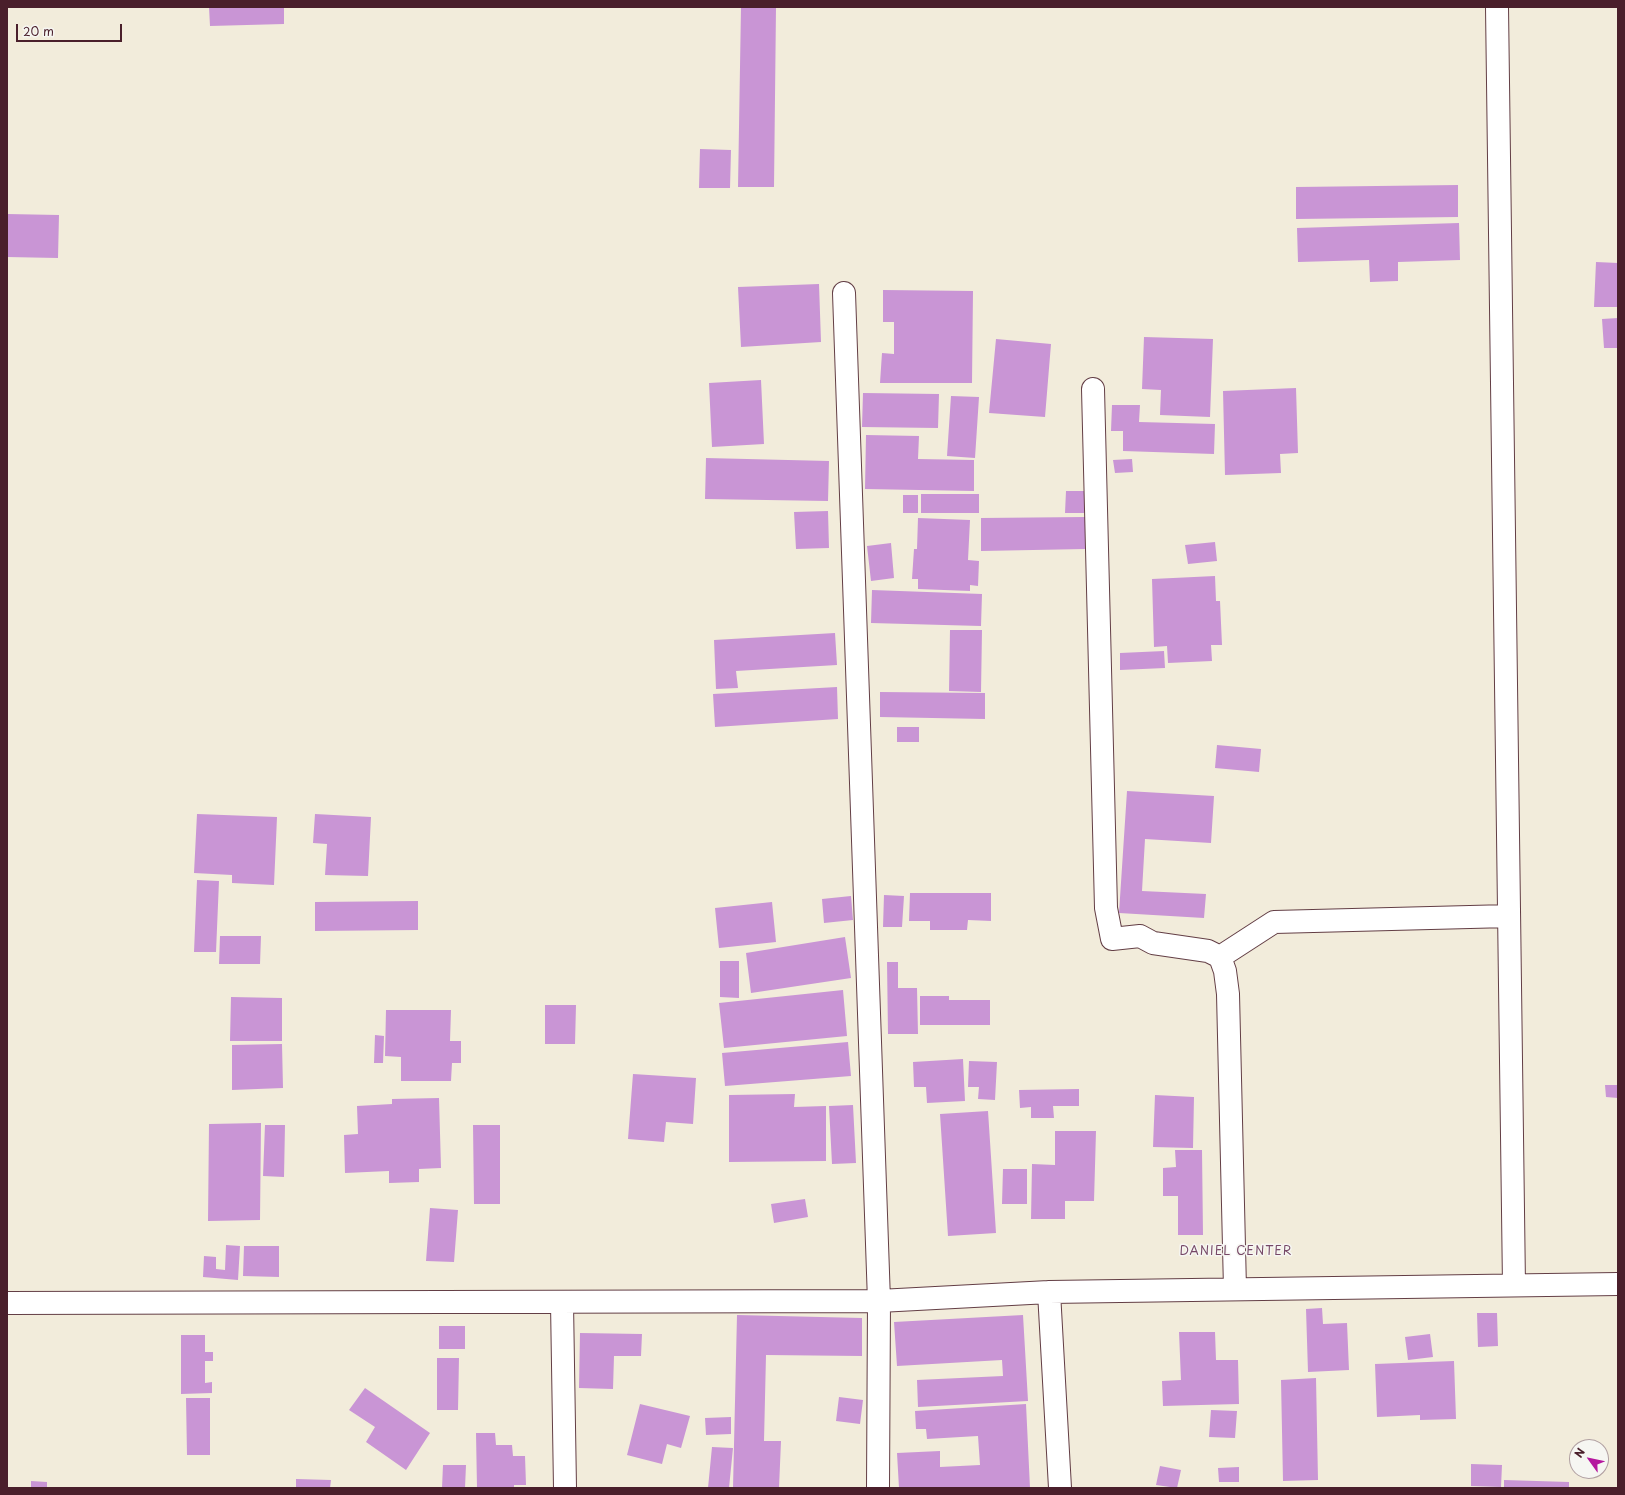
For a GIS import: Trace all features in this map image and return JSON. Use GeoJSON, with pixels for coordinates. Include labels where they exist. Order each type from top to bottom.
{"type":"FeatureCollection","features":[{"type":"Feature","properties":{"kind":"street"},"geometry":{"type":"LineString","coordinates":[[1497,7],[1514,1285]]}},
{"type":"Feature","properties":{"kind":"street"},"geometry":{"type":"LineString","coordinates":[[844,292],[879,1301],[878,1488]]}},
{"type":"Feature","properties":{"kind":"street"},"geometry":{"type":"LineString","coordinates":[[1094,389],[1106,908],[1112,939],[1140,936],[1153,943],[1208,950],[1220,956],[1225,971],[1228,994],[1235,1289]]}},
{"type":"Feature","properties":{"kind":"street"},"geometry":{"type":"LineString","coordinates":[[1220,956],[1274,922],[1509,916]]}},
{"type":"Feature","properties":{"kind":"street"},"geometry":{"type":"LineString","coordinates":[[7,1303],[562,1303],[879,1301],[1049,1292],[1618,1284]]}},
{"type":"Feature","properties":{"kind":"street"},"geometry":{"type":"LineString","coordinates":[[1049,1292],[1060,1488]]}},
{"type":"Feature","properties":{"kind":"street"},"geometry":{"type":"LineString","coordinates":[[562,1303],[565,1488]]}},
{"type":"Feature","properties":{"kind":"building"},"geometry":{"type":"Polygon","coordinates":[[[209,7],[284,7],[284,24],[210,26],[209,7]]]}},
{"type":"Feature","properties":{"kind":"building"},"geometry":{"type":"Polygon","coordinates":[[[741,7],[776,7],[774,187],[738,187],[741,7]]]}},
{"type":"Feature","properties":{"kind":"building"},"geometry":{"type":"Polygon","coordinates":[[[700,149],[731,150],[730,188],[699,188],[700,149]]]}},
{"type":"Feature","properties":{"kind":"building"},"geometry":{"type":"Polygon","coordinates":[[[1458,185],[1458,217],[1296,219],[1296,187],[1458,185]]]}},
{"type":"Feature","properties":{"kind":"building"},"geometry":{"type":"Polygon","coordinates":[[[7,214],[59,215],[58,258],[7,257],[7,214]]]}},
{"type":"Feature","properties":{"kind":"building"},"geometry":{"type":"Polygon","coordinates":[[[1459,223],[1460,260],[1398,262],[1398,281],[1370,282],[1369,260],[1298,262],[1297,228],[1459,223]]]}},
{"type":"Feature","properties":{"kind":"building"},"geometry":{"type":"Polygon","coordinates":[[[1596,262],[1618,263],[1618,307],[1594,307],[1596,262]]]}},
{"type":"Feature","properties":{"kind":"building"},"geometry":{"type":"Polygon","coordinates":[[[819,284],[821,342],[741,347],[738,287],[819,284]]]}},
{"type":"Feature","properties":{"kind":"building"},"geometry":{"type":"Polygon","coordinates":[[[883,290],[973,291],[972,383],[880,383],[882,353],[894,354],[894,322],[883,322],[883,290]]]}},
{"type":"Feature","properties":{"kind":"building"},"geometry":{"type":"Polygon","coordinates":[[[1618,318],[1618,348],[1604,348],[1602,319],[1618,318]]]}},
{"type":"Feature","properties":{"kind":"building"},"geometry":{"type":"Polygon","coordinates":[[[1144,337],[1213,339],[1210,417],[1160,415],[1161,390],[1142,389],[1144,337]]]}},
{"type":"Feature","properties":{"kind":"building"},"geometry":{"type":"Polygon","coordinates":[[[996,339],[1051,344],[1045,417],[989,413],[996,339]]]}},
{"type":"Feature","properties":{"kind":"building"},"geometry":{"type":"Polygon","coordinates":[[[761,380],[764,444],[712,447],[709,383],[761,380]]]}},
{"type":"Feature","properties":{"kind":"building"},"geometry":{"type":"Polygon","coordinates":[[[1296,388],[1298,453],[1280,454],[1281,473],[1225,475],[1223,391],[1296,388]]]}},
{"type":"Feature","properties":{"kind":"building"},"geometry":{"type":"Polygon","coordinates":[[[863,393],[939,394],[938,428],[862,427],[863,393]]]}},
{"type":"Feature","properties":{"kind":"building"},"geometry":{"type":"Polygon","coordinates":[[[951,396],[979,397],[975,458],[947,456],[951,396]]]}},
{"type":"Feature","properties":{"kind":"building"},"geometry":{"type":"Polygon","coordinates":[[[1112,405],[1140,405],[1139,422],[1215,424],[1214,454],[1123,451],[1123,431],[1111,431],[1112,405]]]}},
{"type":"Feature","properties":{"kind":"building"},"geometry":{"type":"Polygon","coordinates":[[[866,435],[919,436],[918,459],[974,460],[974,491],[865,489],[866,435]]]}},
{"type":"Feature","properties":{"kind":"building"},"geometry":{"type":"Polygon","coordinates":[[[706,458],[829,461],[828,501],[705,499],[706,458]]]}},
{"type":"Feature","properties":{"kind":"building"},"geometry":{"type":"Polygon","coordinates":[[[1132,459],[1133,472],[1115,473],[1113,460],[1132,459]]]}},
{"type":"Feature","properties":{"kind":"building"},"geometry":{"type":"Polygon","coordinates":[[[1066,491],[1085,491],[1084,513],[1065,513],[1066,491]]]}},
{"type":"Feature","properties":{"kind":"building"},"geometry":{"type":"Polygon","coordinates":[[[921,494],[979,494],[979,513],[921,513],[921,494]]]}},
{"type":"Feature","properties":{"kind":"building"},"geometry":{"type":"Polygon","coordinates":[[[903,495],[918,495],[918,513],[903,513],[903,495]]]}},
{"type":"Feature","properties":{"kind":"building"},"geometry":{"type":"Polygon","coordinates":[[[828,511],[829,548],[796,549],[794,512],[828,511]]]}},
{"type":"Feature","properties":{"kind":"building"},"geometry":{"type":"Polygon","coordinates":[[[1085,517],[1085,549],[981,551],[981,518],[1085,517]]]}},
{"type":"Feature","properties":{"kind":"building"},"geometry":{"type":"Polygon","coordinates":[[[918,518],[970,520],[968,560],[979,561],[978,586],[970,585],[970,591],[918,589],[918,579],[912,579],[914,549],[917,549],[918,518]]]}},
{"type":"Feature","properties":{"kind":"building"},"geometry":{"type":"Polygon","coordinates":[[[1215,542],[1217,561],[1188,564],[1185,545],[1215,542]]]}},
{"type":"Feature","properties":{"kind":"building"},"geometry":{"type":"Polygon","coordinates":[[[891,543],[894,578],[871,581],[867,546],[891,543]]]}},
{"type":"Feature","properties":{"kind":"building"},"geometry":{"type":"Polygon","coordinates":[[[1215,576],[1216,601],[1220,601],[1222,645],[1211,645],[1212,661],[1168,663],[1167,646],[1154,647],[1152,579],[1215,576]]]}},
{"type":"Feature","properties":{"kind":"building"},"geometry":{"type":"Polygon","coordinates":[[[872,590],[982,594],[981,626],[871,623],[872,590]]]}},
{"type":"Feature","properties":{"kind":"building"},"geometry":{"type":"Polygon","coordinates":[[[950,630],[982,630],[981,692],[949,691],[950,630]]]}},
{"type":"Feature","properties":{"kind":"building"},"geometry":{"type":"Polygon","coordinates":[[[835,633],[837,665],[736,671],[738,688],[716,689],[714,640],[835,633]]]}},
{"type":"Feature","properties":{"kind":"building"},"geometry":{"type":"Polygon","coordinates":[[[1164,651],[1165,668],[1120,670],[1120,653],[1164,651]]]}},
{"type":"Feature","properties":{"kind":"building"},"geometry":{"type":"Polygon","coordinates":[[[837,687],[838,719],[715,727],[713,694],[837,687]]]}},
{"type":"Feature","properties":{"kind":"building"},"geometry":{"type":"Polygon","coordinates":[[[880,692],[985,693],[985,719],[880,717],[880,692]]]}},
{"type":"Feature","properties":{"kind":"building"},"geometry":{"type":"Polygon","coordinates":[[[897,727],[919,727],[919,742],[897,742],[897,727]]]}},
{"type":"Feature","properties":{"kind":"building"},"geometry":{"type":"Polygon","coordinates":[[[1217,745],[1261,749],[1259,772],[1215,768],[1217,745]]]}},
{"type":"Feature","properties":{"kind":"building"},"geometry":{"type":"Polygon","coordinates":[[[1127,791],[1214,796],[1211,843],[1145,839],[1142,891],[1206,894],[1204,918],[1119,913],[1127,791]]]}},
{"type":"Feature","properties":{"kind":"building"},"geometry":{"type":"Polygon","coordinates":[[[197,814],[277,817],[274,885],[232,883],[232,875],[194,873],[197,814]]]}},
{"type":"Feature","properties":{"kind":"building"},"geometry":{"type":"Polygon","coordinates":[[[315,814],[371,817],[368,876],[325,875],[327,844],[313,843],[315,814]]]}},
{"type":"Feature","properties":{"kind":"building"},"geometry":{"type":"Polygon","coordinates":[[[197,880],[219,881],[216,952],[194,952],[197,880]]]}},
{"type":"Feature","properties":{"kind":"building"},"geometry":{"type":"Polygon","coordinates":[[[910,893],[991,893],[991,921],[968,920],[967,930],[930,930],[930,921],[909,921],[910,893]]]}},
{"type":"Feature","properties":{"kind":"building"},"geometry":{"type":"Polygon","coordinates":[[[884,895],[904,896],[902,927],[883,927],[884,895]]]}},
{"type":"Feature","properties":{"kind":"building"},"geometry":{"type":"Polygon","coordinates":[[[851,896],[853,920],[824,923],[822,899],[851,896]]]}},
{"type":"Feature","properties":{"kind":"building"},"geometry":{"type":"Polygon","coordinates":[[[418,901],[418,930],[315,931],[315,902],[418,901]]]}},
{"type":"Feature","properties":{"kind":"building"},"geometry":{"type":"Polygon","coordinates":[[[772,902],[776,942],[719,948],[715,908],[772,902]]]}},
{"type":"Feature","properties":{"kind":"building"},"geometry":{"type":"Polygon","coordinates":[[[220,936],[261,936],[260,964],[219,964],[220,936]]]}},
{"type":"Feature","properties":{"kind":"building"},"geometry":{"type":"Polygon","coordinates":[[[845,937],[851,978],[751,993],[746,953],[845,937]]]}},
{"type":"Feature","properties":{"kind":"building"},"geometry":{"type":"Polygon","coordinates":[[[720,961],[739,961],[739,998],[720,997],[720,961]]]}},
{"type":"Feature","properties":{"kind":"building"},"geometry":{"type":"Polygon","coordinates":[[[887,962],[898,962],[898,988],[917,988],[918,1034],[888,1034],[887,962]]]}},
{"type":"Feature","properties":{"kind":"building"},"geometry":{"type":"Polygon","coordinates":[[[843,990],[847,1036],[724,1048],[719,1003],[843,990]]]}},
{"type":"Feature","properties":{"kind":"building"},"geometry":{"type":"Polygon","coordinates":[[[920,996],[949,996],[949,1000],[990,1000],[990,1025],[920,1025],[920,996]]]}},
{"type":"Feature","properties":{"kind":"building"},"geometry":{"type":"Polygon","coordinates":[[[231,997],[282,998],[282,1041],[230,1041],[231,997]]]}},
{"type":"Feature","properties":{"kind":"building"},"geometry":{"type":"Polygon","coordinates":[[[545,1005],[576,1005],[575,1044],[545,1044],[545,1005]]]}},
{"type":"Feature","properties":{"kind":"building"},"geometry":{"type":"Polygon","coordinates":[[[386,1010],[451,1010],[450,1041],[461,1041],[461,1063],[452,1063],[451,1081],[401,1081],[401,1057],[385,1056],[386,1010]]]}},
{"type":"Feature","properties":{"kind":"building"},"geometry":{"type":"Polygon","coordinates":[[[375,1035],[384,1036],[383,1063],[374,1063],[375,1035]]]}},
{"type":"Feature","properties":{"kind":"building"},"geometry":{"type":"Polygon","coordinates":[[[848,1042],[851,1076],[725,1086],[722,1053],[848,1042]]]}},
{"type":"Feature","properties":{"kind":"building"},"geometry":{"type":"Polygon","coordinates":[[[282,1044],[283,1088],[232,1090],[232,1045],[282,1044]]]}},
{"type":"Feature","properties":{"kind":"building"},"geometry":{"type":"Polygon","coordinates":[[[963,1059],[965,1101],[927,1103],[926,1087],[914,1087],[913,1062],[963,1059]]]}},
{"type":"Feature","properties":{"kind":"building"},"geometry":{"type":"Polygon","coordinates":[[[969,1061],[997,1062],[995,1100],[978,1099],[979,1087],[968,1087],[969,1061]]]}},
{"type":"Feature","properties":{"kind":"building"},"geometry":{"type":"Polygon","coordinates":[[[633,1074],[696,1078],[693,1124],[666,1122],[664,1142],[628,1139],[633,1074]]]}},
{"type":"Feature","properties":{"kind":"building"},"geometry":{"type":"Polygon","coordinates":[[[1605,1085],[1618,1085],[1618,1098],[1606,1097],[1605,1085]]]}},
{"type":"Feature","properties":{"kind":"building"},"geometry":{"type":"Polygon","coordinates":[[[1079,1089],[1079,1106],[1053,1106],[1054,1118],[1031,1118],[1031,1107],[1020,1108],[1019,1090],[1079,1089]]]}},
{"type":"Feature","properties":{"kind":"building"},"geometry":{"type":"Polygon","coordinates":[[[795,1094],[794,1107],[826,1106],[826,1161],[729,1162],[729,1095],[795,1094]]]}},
{"type":"Feature","properties":{"kind":"building"},"geometry":{"type":"Polygon","coordinates":[[[1155,1095],[1194,1097],[1193,1148],[1153,1147],[1155,1095]]]}},
{"type":"Feature","properties":{"kind":"building"},"geometry":{"type":"Polygon","coordinates":[[[439,1098],[441,1168],[419,1169],[419,1182],[389,1183],[389,1171],[345,1173],[344,1135],[358,1134],[357,1106],[392,1104],[392,1099],[439,1098]]]}},
{"type":"Feature","properties":{"kind":"building"},"geometry":{"type":"Polygon","coordinates":[[[853,1105],[856,1163],[832,1164],[829,1106],[853,1105]]]}},
{"type":"Feature","properties":{"kind":"building"},"geometry":{"type":"Polygon","coordinates":[[[988,1111],[996,1233],[948,1236],[940,1114],[988,1111]]]}},
{"type":"Feature","properties":{"kind":"building"},"geometry":{"type":"Polygon","coordinates":[[[261,1123],[260,1220],[208,1221],[209,1124],[261,1123]]]}},
{"type":"Feature","properties":{"kind":"building"},"geometry":{"type":"Polygon","coordinates":[[[265,1125],[285,1125],[284,1177],[263,1176],[265,1125]]]}},
{"type":"Feature","properties":{"kind":"building"},"geometry":{"type":"Polygon","coordinates":[[[473,1125],[500,1125],[500,1204],[474,1204],[473,1125]]]}},
{"type":"Feature","properties":{"kind":"building"},"geometry":{"type":"Polygon","coordinates":[[[1055,1131],[1096,1131],[1094,1201],[1065,1201],[1065,1219],[1031,1219],[1032,1164],[1055,1165],[1055,1131]]]}},
{"type":"Feature","properties":{"kind":"building"},"geometry":{"type":"Polygon","coordinates":[[[1175,1150],[1202,1150],[1203,1235],[1178,1235],[1178,1196],[1163,1196],[1163,1168],[1176,1167],[1175,1150]]]}},
{"type":"Feature","properties":{"kind":"building"},"geometry":{"type":"Polygon","coordinates":[[[1003,1169],[1027,1169],[1027,1204],[1002,1204],[1003,1169]]]}},
{"type":"Feature","properties":{"kind":"building"},"geometry":{"type":"Polygon","coordinates":[[[805,1199],[808,1217],[774,1223],[771,1204],[805,1199]]]}},
{"type":"Feature","properties":{"kind":"building"},"geometry":{"type":"Polygon","coordinates":[[[430,1208],[458,1210],[454,1262],[426,1261],[430,1208]]]}},
{"type":"Feature","properties":{"kind":"building"},"geometry":{"type":"Polygon","coordinates":[[[226,1245],[240,1246],[238,1280],[203,1277],[204,1256],[216,1257],[216,1269],[225,1270],[226,1245]]]}},
{"type":"Feature","properties":{"kind":"building"},"geometry":{"type":"Polygon","coordinates":[[[244,1246],[279,1246],[279,1277],[243,1276],[244,1246]]]}},
{"type":"Feature","properties":{"kind":"building"},"geometry":{"type":"Polygon","coordinates":[[[1322,1308],[1323,1324],[1347,1323],[1349,1370],[1308,1372],[1306,1309],[1322,1308]]]}},
{"type":"Feature","properties":{"kind":"building"},"geometry":{"type":"Polygon","coordinates":[[[1477,1313],[1497,1313],[1498,1346],[1478,1347],[1477,1313]]]}},
{"type":"Feature","properties":{"kind":"building"},"geometry":{"type":"Polygon","coordinates":[[[737,1315],[862,1318],[862,1356],[766,1355],[764,1441],[781,1441],[779,1488],[733,1488],[737,1315]]]}},
{"type":"Feature","properties":{"kind":"building"},"geometry":{"type":"Polygon","coordinates":[[[1023,1315],[1028,1401],[918,1407],[917,1380],[1003,1376],[1002,1360],[897,1366],[894,1322],[1023,1315]]]}},
{"type":"Feature","properties":{"kind":"building"},"geometry":{"type":"Polygon","coordinates":[[[439,1326],[465,1326],[465,1349],[439,1349],[439,1326]]]}},
{"type":"Feature","properties":{"kind":"building"},"geometry":{"type":"Polygon","coordinates":[[[1179,1332],[1215,1332],[1216,1360],[1238,1360],[1239,1404],[1163,1406],[1162,1381],[1181,1380],[1179,1332]]]}},
{"type":"Feature","properties":{"kind":"building"},"geometry":{"type":"Polygon","coordinates":[[[580,1333],[642,1334],[641,1356],[614,1356],[613,1389],[579,1388],[580,1333]]]}},
{"type":"Feature","properties":{"kind":"building"},"geometry":{"type":"Polygon","coordinates":[[[1430,1334],[1433,1357],[1408,1360],[1405,1337],[1430,1334]]]}},
{"type":"Feature","properties":{"kind":"building"},"geometry":{"type":"Polygon","coordinates":[[[181,1335],[205,1335],[205,1352],[213,1352],[213,1361],[205,1361],[205,1383],[212,1382],[212,1393],[181,1394],[181,1335]]]}},
{"type":"Feature","properties":{"kind":"building"},"geometry":{"type":"Polygon","coordinates":[[[437,1358],[459,1358],[458,1410],[437,1410],[437,1358]]]}},
{"type":"Feature","properties":{"kind":"building"},"geometry":{"type":"Polygon","coordinates":[[[1454,1361],[1456,1419],[1420,1420],[1420,1415],[1377,1417],[1375,1364],[1454,1361]]]}},
{"type":"Feature","properties":{"kind":"building"},"geometry":{"type":"Polygon","coordinates":[[[1316,1378],[1318,1480],[1283,1481],[1281,1380],[1316,1378]]]}},
{"type":"Feature","properties":{"kind":"building"},"geometry":{"type":"Polygon","coordinates":[[[365,1388],[430,1433],[406,1470],[366,1442],[375,1427],[349,1410],[365,1388]]]}},
{"type":"Feature","properties":{"kind":"building"},"geometry":{"type":"Polygon","coordinates":[[[839,1397],[863,1400],[860,1424],[836,1421],[839,1397]]]}},
{"type":"Feature","properties":{"kind":"building"},"geometry":{"type":"Polygon","coordinates":[[[186,1398],[210,1398],[210,1455],[187,1455],[186,1398]]]}},
{"type":"Feature","properties":{"kind":"building"},"geometry":{"type":"Polygon","coordinates":[[[640,1404],[690,1416],[681,1448],[667,1444],[662,1464],[627,1455],[640,1404]]]}},
{"type":"Feature","properties":{"kind":"building"},"geometry":{"type":"Polygon","coordinates":[[[1026,1404],[1030,1488],[899,1488],[897,1453],[940,1451],[940,1467],[980,1465],[978,1436],[927,1439],[926,1429],[916,1429],[915,1411],[1026,1404]]]}},
{"type":"Feature","properties":{"kind":"building"},"geometry":{"type":"Polygon","coordinates":[[[1211,1410],[1237,1411],[1235,1438],[1209,1437],[1211,1410]]]}},
{"type":"Feature","properties":{"kind":"building"},"geometry":{"type":"Polygon","coordinates":[[[731,1417],[731,1434],[706,1435],[705,1418],[731,1417]]]}},
{"type":"Feature","properties":{"kind":"building"},"geometry":{"type":"Polygon","coordinates":[[[476,1433],[495,1433],[496,1445],[512,1445],[513,1456],[525,1456],[526,1485],[514,1485],[514,1488],[477,1488],[476,1433]]]}},
{"type":"Feature","properties":{"kind":"building"},"geometry":{"type":"Polygon","coordinates":[[[712,1447],[733,1448],[729,1488],[708,1488],[712,1447]]]}},
{"type":"Feature","properties":{"kind":"building"},"geometry":{"type":"Polygon","coordinates":[[[1471,1464],[1502,1465],[1501,1487],[1471,1486],[1471,1464]]]}},
{"type":"Feature","properties":{"kind":"building"},"geometry":{"type":"Polygon","coordinates":[[[443,1465],[466,1465],[465,1488],[442,1488],[443,1465]]]}},
{"type":"Feature","properties":{"kind":"building"},"geometry":{"type":"Polygon","coordinates":[[[1160,1466],[1181,1470],[1177,1488],[1156,1485],[1160,1466]]]}},
{"type":"Feature","properties":{"kind":"building"},"geometry":{"type":"Polygon","coordinates":[[[1239,1467],[1239,1482],[1219,1482],[1218,1468],[1239,1467]]]}},
{"type":"Feature","properties":{"kind":"building"},"geometry":{"type":"Polygon","coordinates":[[[296,1479],[331,1480],[330,1488],[296,1488],[296,1479]]]}},
{"type":"Feature","properties":{"kind":"building"},"geometry":{"type":"Polygon","coordinates":[[[1504,1480],[1569,1482],[1569,1488],[1504,1488],[1504,1480]]]}},
{"type":"Feature","properties":{"kind":"building"},"geometry":{"type":"Polygon","coordinates":[[[31,1481],[47,1482],[47,1488],[31,1488],[31,1481]]]}},
{"type":"Feature","properties":{"kind":"district","name":"DANIEL CENTER"},"geometry":{"type":"Point","coordinates":[1236,1252]}}]}
